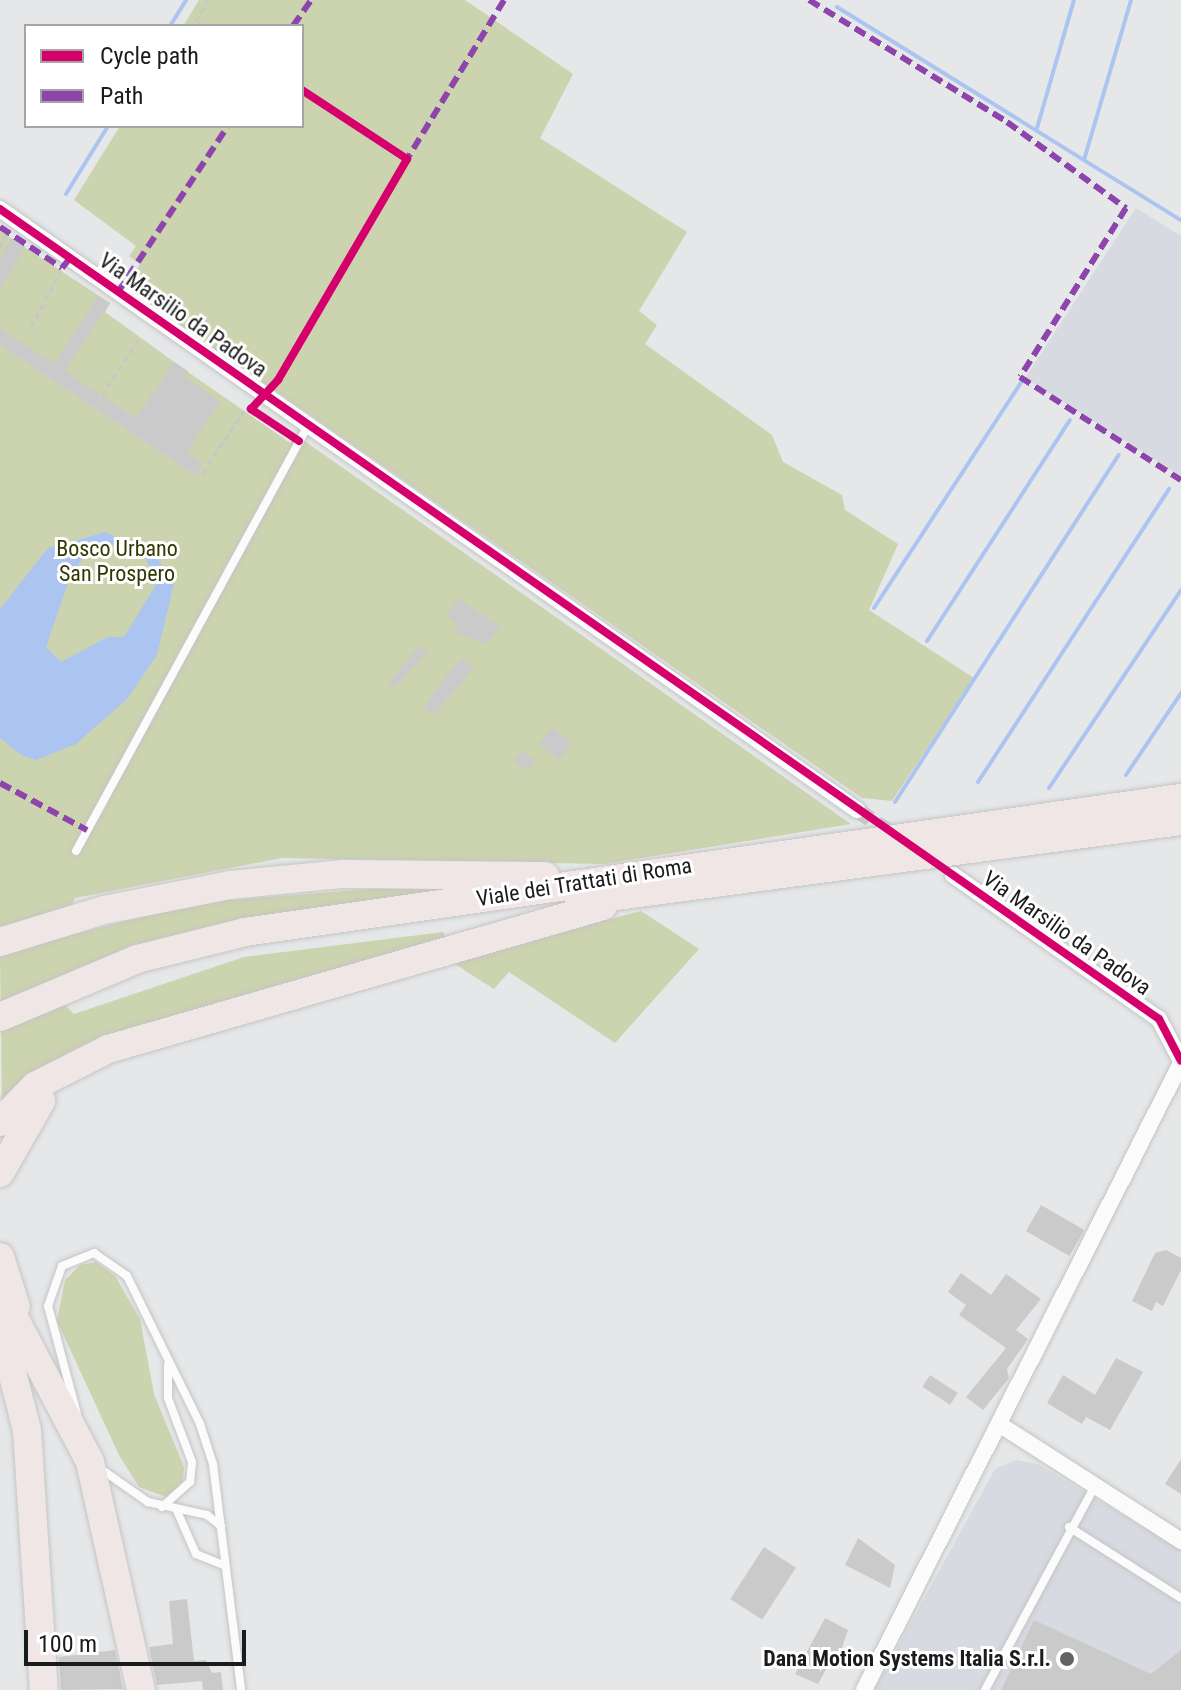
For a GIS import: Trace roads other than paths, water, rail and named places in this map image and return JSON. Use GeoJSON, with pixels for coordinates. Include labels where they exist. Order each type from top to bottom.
{"type":"FeatureCollection","features":[{"type":"Feature","properties":{"kind":"highway","name":"Viale dei Trattati di Roma"},"geometry":{"type":"LineString","coordinates":[[648,884],[1181,798]]}},
{"type":"Feature","properties":{"kind":"highway","name":"Viale dei Trattati di Roma"},"geometry":{"type":"LineString","coordinates":[[0,1017],[224,936],[1181,821]]}},
{"type":"Feature","properties":{"kind":"highway"},"geometry":{"type":"LineString","coordinates":[[0,942],[149,899],[286,879],[648,884]]}},
{"type":"Feature","properties":{"kind":"highway"},"geometry":{"type":"LineString","coordinates":[[0,1122],[72,1064],[648,884]]}},
{"type":"Feature","properties":{"kind":"highway","name":"Viale dei Trattati di Roma"},"geometry":{"type":"LineString","coordinates":[[0,1035],[77,991]]}},
{"type":"Feature","properties":{"kind":"highway"},"geometry":{"type":"LineString","coordinates":[[0,1173],[26,1120],[57,1087],[106,1059],[213,1018]]}},
{"type":"Feature","properties":{"kind":"highway"},"geometry":{"type":"LineString","coordinates":[[0,1257],[27,1430],[44,1690]]}},
{"type":"Feature","properties":{"kind":"highway"},"geometry":{"type":"LineString","coordinates":[[0,1291],[12,1328],[79,1435],[90,1462],[141,1690]]}},
{"type":"Feature","properties":{"kind":"street","name":"Via Marsilio da Padova"},"geometry":{"type":"LineString","coordinates":[[0,209],[857,810]]}},
{"type":"Feature","properties":{"kind":"street","name":"Via Marsilio da Padova"},"geometry":{"type":"LineString","coordinates":[[864,1690],[1002,1426],[1181,1062],[1159,1019],[953,875]]}},
{"type":"Feature","properties":{"kind":"street"},"geometry":{"type":"LineString","coordinates":[[1002,1426],[1181,1541]]}},
{"type":"Feature","properties":{"kind":"lane"},"geometry":{"type":"LineString","coordinates":[[76,851],[308,425]]}},
{"type":"Feature","properties":{"kind":"lane"},"geometry":{"type":"LineString","coordinates":[[79,1435],[75,1392],[48,1306],[62,1266],[94,1253],[112,1260],[168,1360],[204,1437],[221,1526],[223,1565],[241,1690]]}},
{"type":"Feature","properties":{"kind":"lane"},"geometry":{"type":"LineString","coordinates":[[162,1507],[190,1482],[192,1462],[168,1398],[168,1360]]}},
{"type":"Feature","properties":{"kind":"lane"},"geometry":{"type":"LineString","coordinates":[[90,1462],[162,1507],[207,1515],[221,1526]]}},
{"type":"Feature","properties":{"kind":"lane"},"geometry":{"type":"LineString","coordinates":[[985,1690],[1069,1527],[1095,1486]]}},
{"type":"Feature","properties":{"kind":"lane"},"geometry":{"type":"LineString","coordinates":[[177,1511],[196,1554],[223,1565]]}},
{"type":"Feature","properties":{"kind":"lane"},"geometry":{"type":"LineString","coordinates":[[1069,1527],[1181,1598]]}},
{"type":"Feature","properties":{"kind":"water"},"geometry":{"type":"Polygon","coordinates":[[[106,532],[157,558],[174,583],[157,655],[127,699],[76,744],[36,760],[21,755],[0,738],[0,609],[48,548],[106,532]],[[108,543],[88,551],[70,577],[46,647],[61,662],[108,637],[124,637],[157,583],[144,555],[108,543]]]}},
{"type":"Feature","properties":{"kind":"waterway"},"geometry":{"type":"LineString","coordinates":[[171,24],[186,0]]}},
{"type":"Feature","properties":{"kind":"waterway"},"geometry":{"type":"LineString","coordinates":[[1037,128],[1074,0]]}},
{"type":"Feature","properties":{"kind":"waterway"},"geometry":{"type":"LineString","coordinates":[[1084,160],[1131,0]]}},
{"type":"Feature","properties":{"kind":"waterway"},"geometry":{"type":"LineString","coordinates":[[837,7],[1181,220]]}},
{"type":"Feature","properties":{"kind":"waterway"},"geometry":{"type":"LineString","coordinates":[[66,194],[107,128]]}},
{"type":"Feature","properties":{"kind":"waterway"},"geometry":{"type":"LineString","coordinates":[[874,608],[1022,381]]}},
{"type":"Feature","properties":{"kind":"waterway"},"geometry":{"type":"LineString","coordinates":[[927,641],[1070,420]]}},
{"type":"Feature","properties":{"kind":"waterway"},"geometry":{"type":"LineString","coordinates":[[895,802],[1119,455]]}},
{"type":"Feature","properties":{"kind":"waterway"},"geometry":{"type":"LineString","coordinates":[[978,782],[1169,489]]}},
{"type":"Feature","properties":{"kind":"waterway"},"geometry":{"type":"LineString","coordinates":[[1049,788],[1181,590]]}},
{"type":"Feature","properties":{"kind":"waterway"},"geometry":{"type":"LineString","coordinates":[[1126,775],[1181,693]]}},
{"type":"Feature","properties":{"kind":"tunnel"},"geometry":{"type":"LineString","coordinates":[[857,810],[898,838]]}},
{"type":"Feature","properties":{"kind":"place","name":"Dana Motion Systems Italia S.r.l."},"geometry":{"type":"Point","coordinates":[1067,1659]}},
{"type":"Feature","properties":{"kind":"park label","name":"Bosco Urbano San Prospero"},"geometry":{"type":"Point","coordinates":[117,560]}}]}
